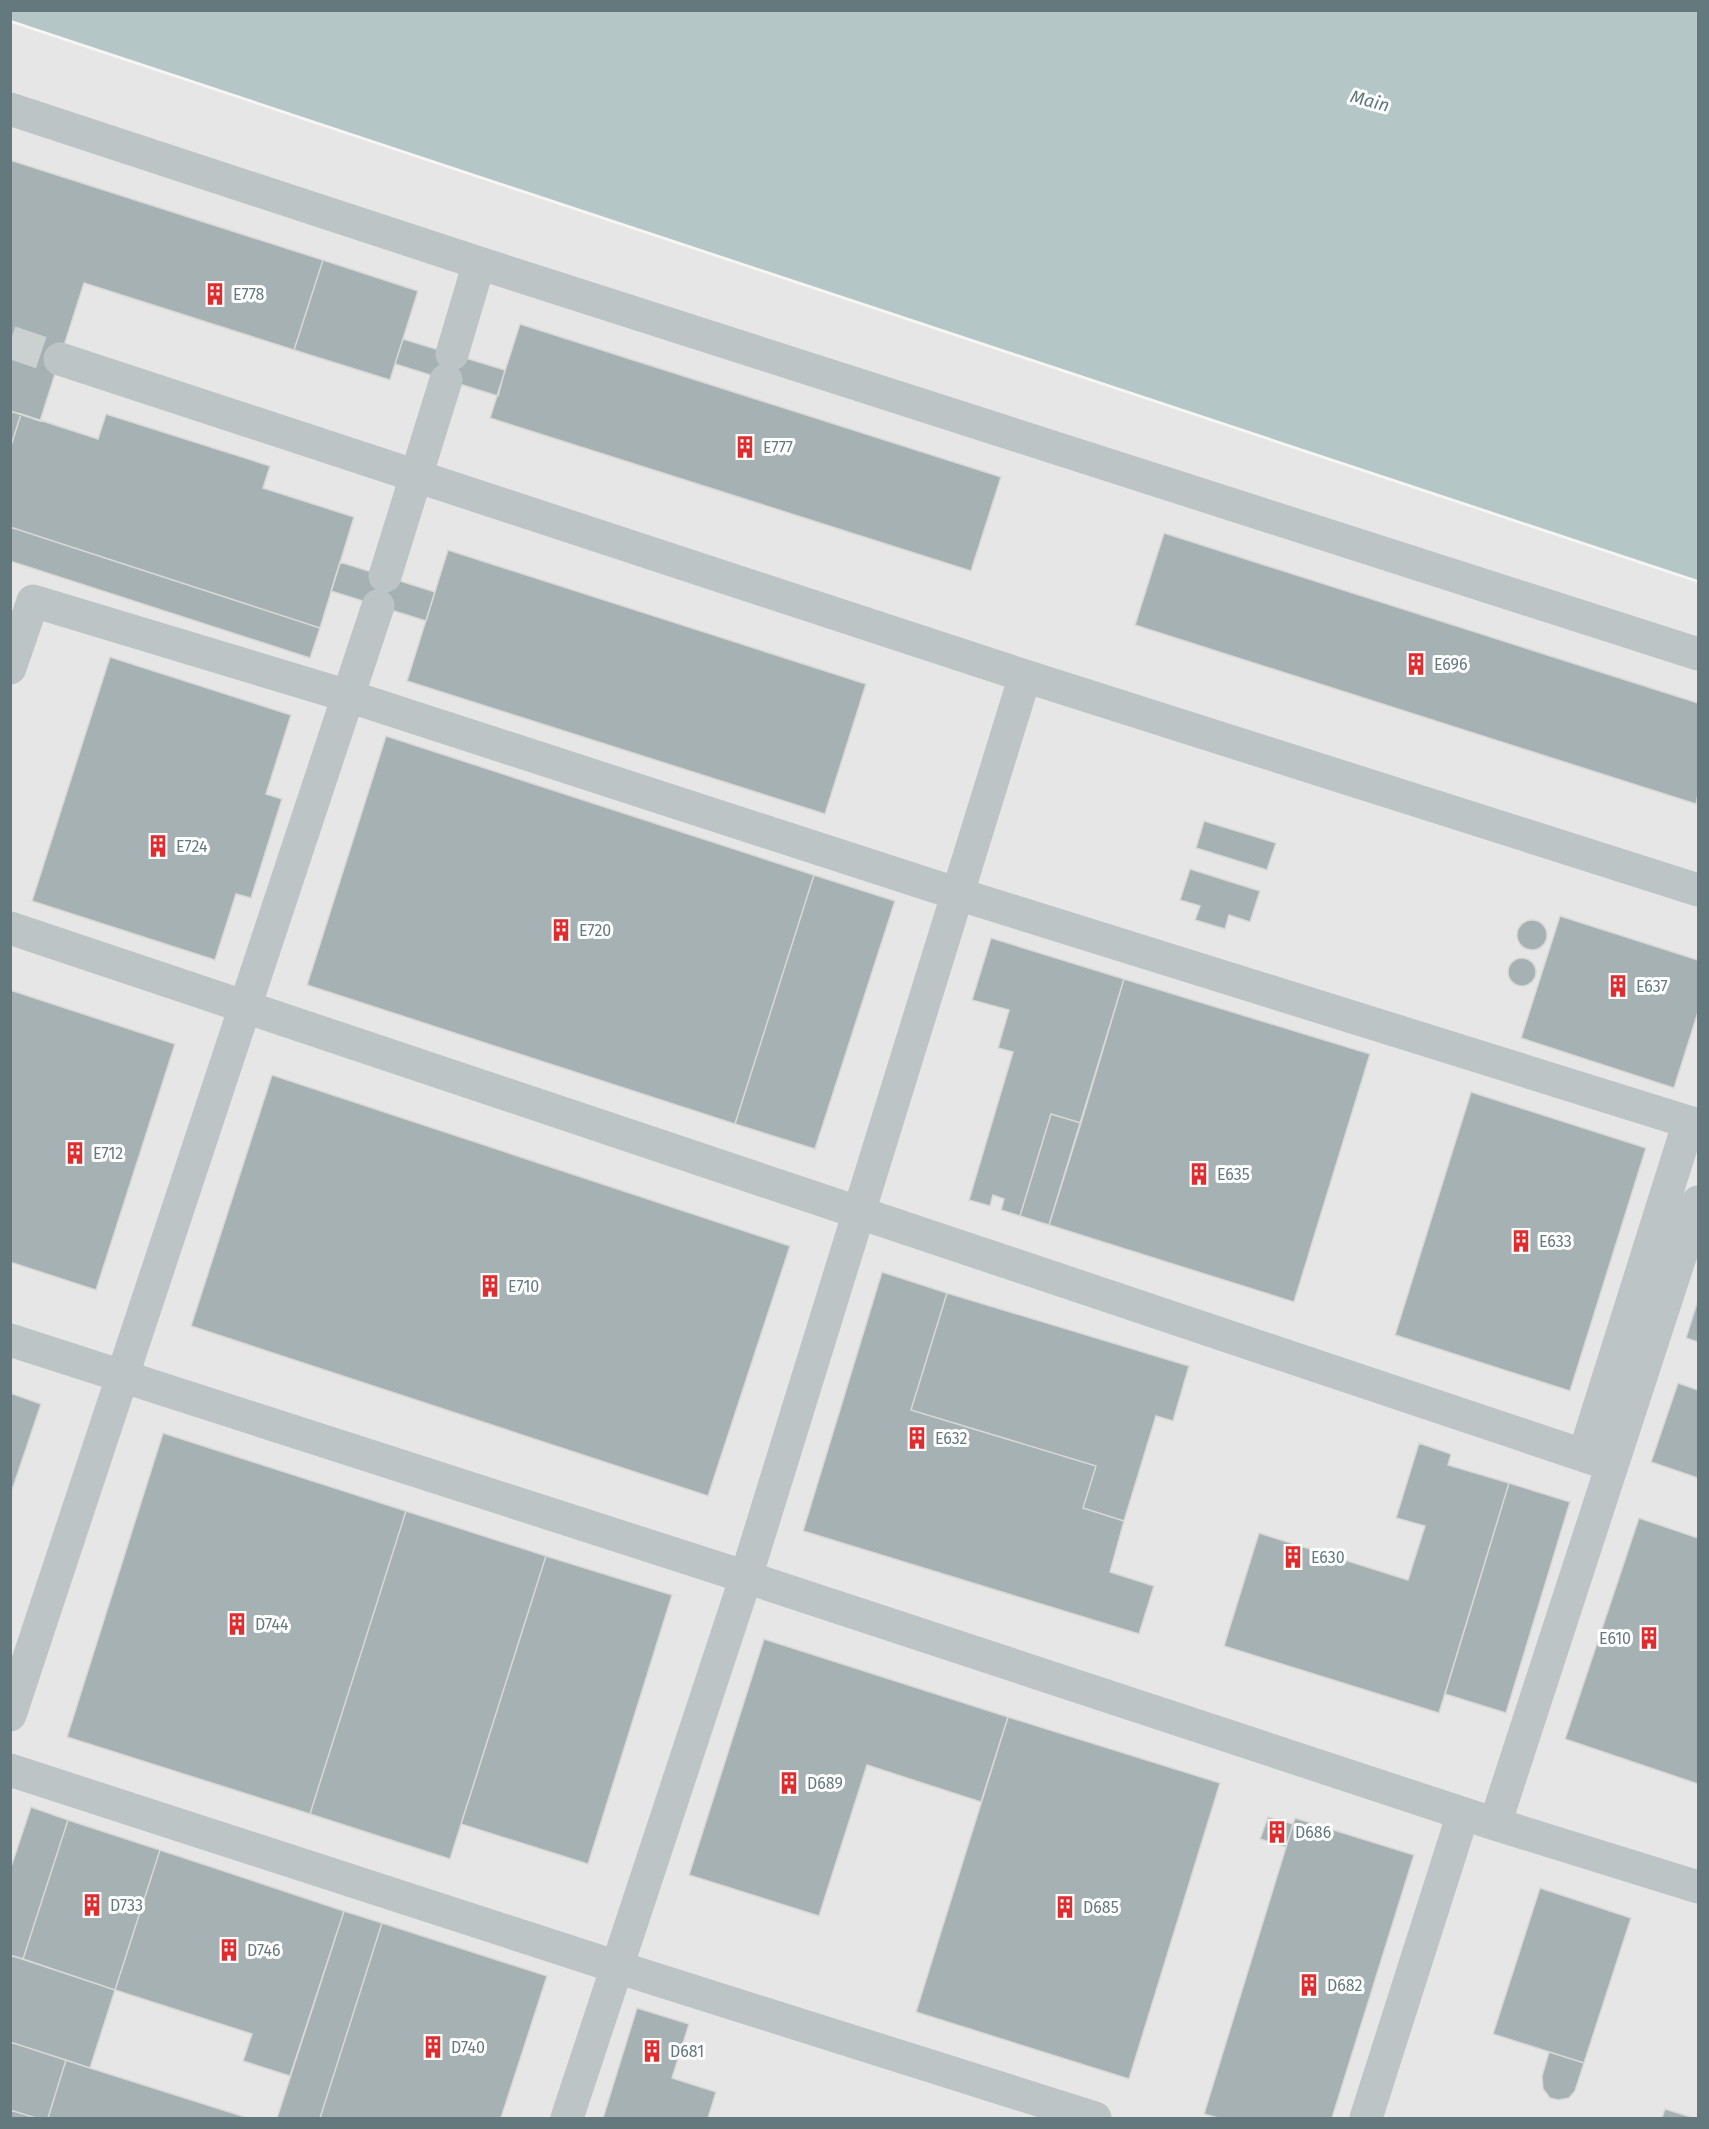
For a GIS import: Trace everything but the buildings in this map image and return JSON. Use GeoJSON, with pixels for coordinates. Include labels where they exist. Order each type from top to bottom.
{"type":"FeatureCollection","features":[{"type":"Feature","properties":{"kind":"street"},"geometry":{"type":"LineString","coordinates":[[10,109],[478,263],[1698,654]]}},
{"type":"Feature","properties":{"kind":"street"},"geometry":{"type":"LineString","coordinates":[[10,1715],[348,696],[417,476],[478,263]]}},
{"type":"Feature","properties":{"kind":"street"},"geometry":{"type":"LineString","coordinates":[[60,359],[1025,676],[1698,890]]}},
{"type":"Feature","properties":{"kind":"street"},"geometry":{"type":"LineString","coordinates":[[10,668],[33,601],[348,696],[958,894],[1694,1124],[1495,1824]]}},
{"type":"Feature","properties":{"kind":"street"},"geometry":{"type":"LineString","coordinates":[[567,2118],[746,1577],[1025,676]]}},
{"type":"Feature","properties":{"kind":"street"},"geometry":{"type":"LineString","coordinates":[[10,928],[1598,1460]]}},
{"type":"Feature","properties":{"kind":"street"},"geometry":{"type":"LineString","coordinates":[[1598,1460],[1698,1202]]}},
{"type":"Feature","properties":{"kind":"street"},"geometry":{"type":"LineString","coordinates":[[10,1341],[746,1577],[1463,1814],[1698,1887]]}},
{"type":"Feature","properties":{"kind":"street"},"geometry":{"type":"LineString","coordinates":[[10,1770],[617,1967],[1095,2118]]}},
{"type":"Feature","properties":{"kind":"street"},"geometry":{"type":"LineString","coordinates":[[1366,2118],[1463,1814]]}},
{"type":"Feature","properties":{"kind":"shaded area"},"geometry":{"type":"Polygon","coordinates":[[[11,23],[1698,583],[1698,2118],[11,2118],[11,23]]]}},
{"type":"Feature","properties":{"kind":"water","name":"Main"},"geometry":{"type":"Polygon","coordinates":[[[11,10],[1698,11],[1698,580],[11,20],[11,10]]]}},
{"type":"Feature","properties":{"kind":"tunnel"},"geometry":{"type":"LineString","coordinates":[[10,342],[60,359]]}},
{"type":"Feature","properties":{"kind":"place","name":"E778"},"geometry":{"type":"Point","coordinates":[215,294]}},
{"type":"Feature","properties":{"kind":"place","name":"E777"},"geometry":{"type":"Point","coordinates":[745,447]}},
{"type":"Feature","properties":{"kind":"place","name":"E696"},"geometry":{"type":"Point","coordinates":[1416,664]}},
{"type":"Feature","properties":{"kind":"place","name":"E724"},"geometry":{"type":"Point","coordinates":[158,846]}},
{"type":"Feature","properties":{"kind":"place","name":"E720"},"geometry":{"type":"Point","coordinates":[561,930]}},
{"type":"Feature","properties":{"kind":"place","name":"E637"},"geometry":{"type":"Point","coordinates":[1618,986]}},
{"type":"Feature","properties":{"kind":"place","name":"E712"},"geometry":{"type":"Point","coordinates":[75,1153]}},
{"type":"Feature","properties":{"kind":"place","name":"E635"},"geometry":{"type":"Point","coordinates":[1199,1174]}},
{"type":"Feature","properties":{"kind":"place","name":"E633"},"geometry":{"type":"Point","coordinates":[1521,1241]}},
{"type":"Feature","properties":{"kind":"place","name":"E710"},"geometry":{"type":"Point","coordinates":[490,1286]}},
{"type":"Feature","properties":{"kind":"place","name":"E632"},"geometry":{"type":"Point","coordinates":[917,1438]}},
{"type":"Feature","properties":{"kind":"place","name":"E630"},"geometry":{"type":"Point","coordinates":[1293,1557]}},
{"type":"Feature","properties":{"kind":"place","name":"D744"},"geometry":{"type":"Point","coordinates":[237,1624]}},
{"type":"Feature","properties":{"kind":"place","name":"E610"},"geometry":{"type":"Point","coordinates":[1649,1638]}},
{"type":"Feature","properties":{"kind":"place","name":"D689"},"geometry":{"type":"Point","coordinates":[789,1783]}},
{"type":"Feature","properties":{"kind":"place","name":"D686"},"geometry":{"type":"Point","coordinates":[1277,1832]}},
{"type":"Feature","properties":{"kind":"place","name":"D733"},"geometry":{"type":"Point","coordinates":[92,1905]}},
{"type":"Feature","properties":{"kind":"place","name":"D685"},"geometry":{"type":"Point","coordinates":[1065,1907]}},
{"type":"Feature","properties":{"kind":"place","name":"D746"},"geometry":{"type":"Point","coordinates":[229,1950]}},
{"type":"Feature","properties":{"kind":"place","name":"D682"},"geometry":{"type":"Point","coordinates":[1309,1985]}},
{"type":"Feature","properties":{"kind":"place","name":"D740"},"geometry":{"type":"Point","coordinates":[433,2047]}},
{"type":"Feature","properties":{"kind":"place","name":"D681"},"geometry":{"type":"Point","coordinates":[652,2051]}}]}
